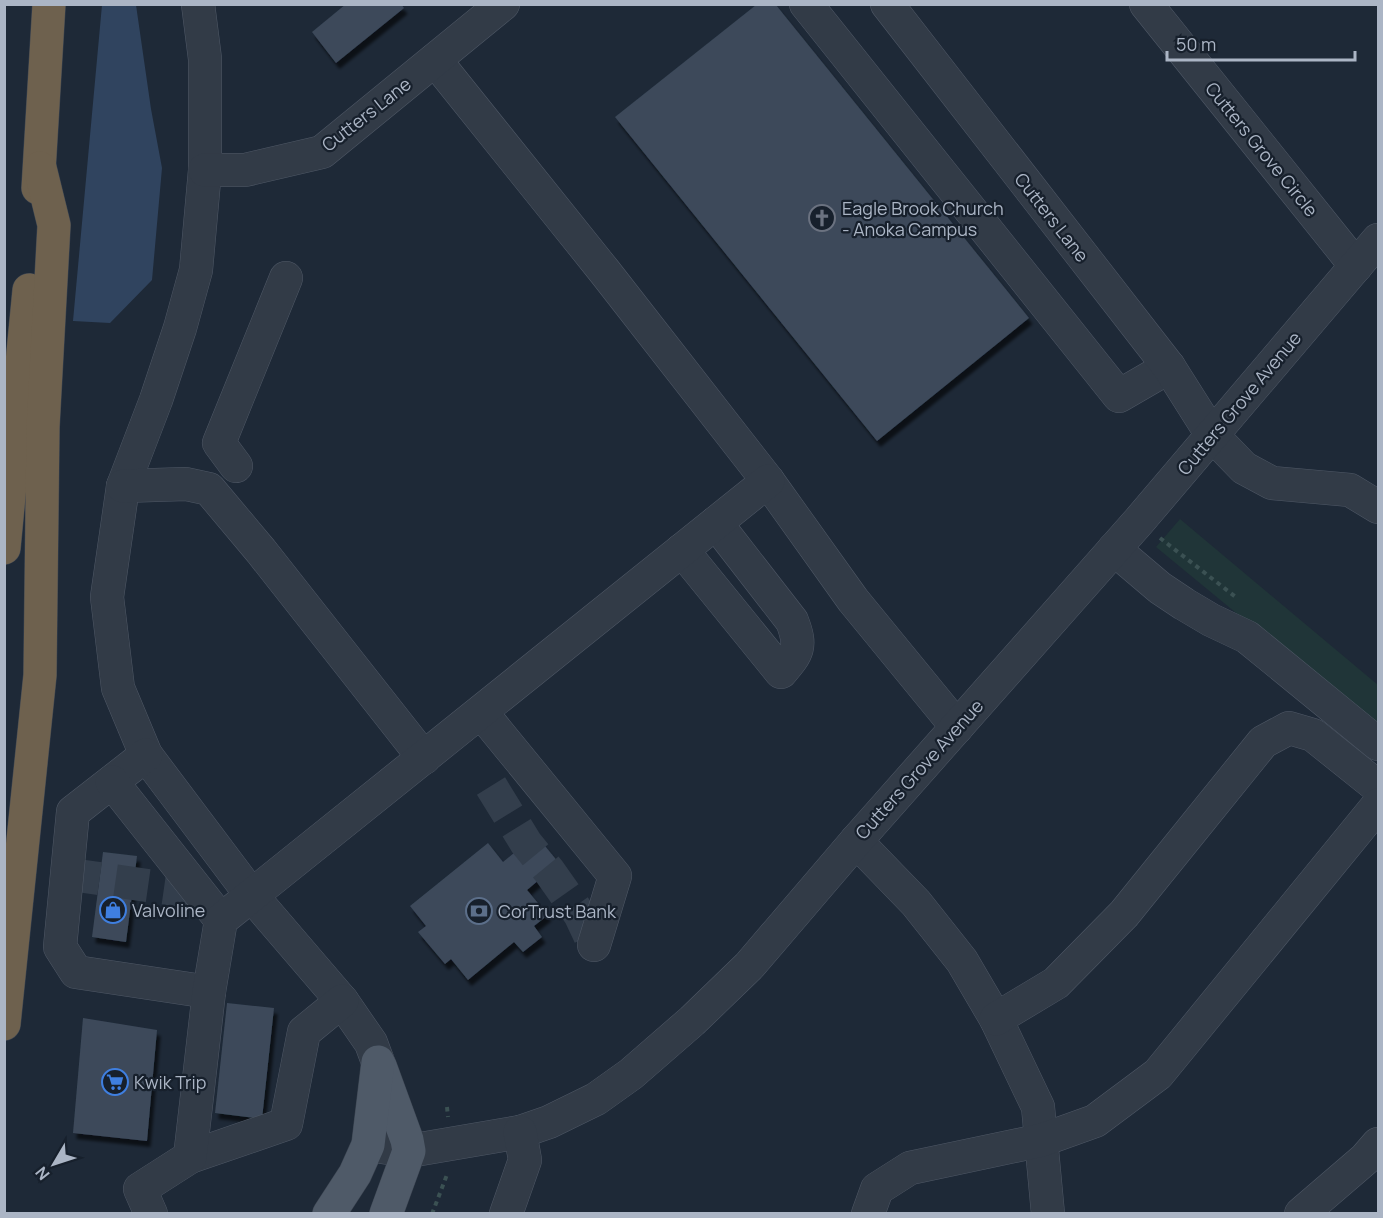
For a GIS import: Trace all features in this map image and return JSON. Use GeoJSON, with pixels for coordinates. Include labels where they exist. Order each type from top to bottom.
{"type":"FeatureCollection","features":[{"type":"Feature","properties":{"kind":"highway"},"geometry":{"type":"LineString","coordinates":[[4,548],[40,168],[49,4]]}},
{"type":"Feature","properties":{"kind":"highway"},"geometry":{"type":"LineString","coordinates":[[4,1024],[40,675],[44,427],[54,225],[40,168]]}},
{"type":"Feature","properties":{"kind":"main road"},"geometry":{"type":"LineString","coordinates":[[329,1214],[355,1173],[368,1145],[378,1062]]}},
{"type":"Feature","properties":{"kind":"main road"},"geometry":{"type":"LineString","coordinates":[[378,1062],[409,1151],[386,1214]]}},
{"type":"Feature","properties":{"kind":"street","name":"Cutters Lane"},"geometry":{"type":"LineString","coordinates":[[205,170],[245,170],[322,152],[504,4]]}},
{"type":"Feature","properties":{"kind":"street"},"geometry":{"type":"LineString","coordinates":[[806,4],[1119,396],[1169,367]]}},
{"type":"Feature","properties":{"kind":"street","name":"Cutters Lane"},"geometry":{"type":"LineString","coordinates":[[886,4],[1169,367],[1212,435],[1244,468],[1272,483],[1350,490],[1378,507]]}},
{"type":"Feature","properties":{"kind":"street","name":"Cutters Grove Circle"},"geometry":{"type":"LineString","coordinates":[[1146,4],[1356,266]]}},
{"type":"Feature","properties":{"kind":"street"},"geometry":{"type":"LineString","coordinates":[[202,6],[205,59],[205,170],[196,270],[156,400],[123,486],[107,597],[118,688],[146,755],[252,896],[342,1001],[371,1043],[378,1062]]}},
{"type":"Feature","properties":{"kind":"street"},"geometry":{"type":"LineString","coordinates":[[435,60],[605,272],[768,481],[853,600],[957,727]]}},
{"type":"Feature","properties":{"kind":"street","name":"Cutters Grove Avenue"},"geometry":{"type":"LineString","coordinates":[[368,1145],[409,1151],[520,1132],[549,1122],[596,1099],[631,1074],[692,1021],[748,966],[1114,549],[1378,240]]}},
{"type":"Feature","properties":{"kind":"street"},"geometry":{"type":"LineString","coordinates":[[236,466],[219,443],[286,278]]}},
{"type":"Feature","properties":{"kind":"street"},"geometry":{"type":"LineString","coordinates":[[190,1157],[209,992],[221,920],[768,481]]}},
{"type":"Feature","properties":{"kind":"street"},"geometry":{"type":"LineString","coordinates":[[123,486],[186,484],[209,489],[261,551],[424,758]]}},
{"type":"Feature","properties":{"kind":"street"},"geometry":{"type":"LineString","coordinates":[[682,549],[781,672],[797,654],[798,638],[792,621],[716,523]]}},
{"type":"Feature","properties":{"kind":"street"},"geometry":{"type":"LineString","coordinates":[[1114,549],[1160,588],[1184,604],[1247,637],[1378,744]]}},
{"type":"Feature","properties":{"kind":"street"},"geometry":{"type":"LineString","coordinates":[[481,712],[615,876],[594,945]]}},
{"type":"Feature","properties":{"kind":"street"},"geometry":{"type":"LineString","coordinates":[[996,1019],[1056,983],[1124,914],[1263,742],[1289,728],[1312,735],[1378,787]]}},
{"type":"Feature","properties":{"kind":"street"},"geometry":{"type":"LineString","coordinates":[[146,755],[72,812],[60,947],[76,972],[209,992]]}},
{"type":"Feature","properties":{"kind":"street"},"geometry":{"type":"LineString","coordinates":[[112,782],[221,920]]}},
{"type":"Feature","properties":{"kind":"street"},"geometry":{"type":"LineString","coordinates":[[868,1214],[877,1189],[910,1168],[1042,1140],[1095,1121],[1158,1074],[1378,805]]}},
{"type":"Feature","properties":{"kind":"street"},"geometry":{"type":"LineString","coordinates":[[856,841],[916,903],[962,961],[996,1019],[1038,1107],[1048,1214]]}},
{"type":"Feature","properties":{"kind":"street"},"geometry":{"type":"LineString","coordinates":[[151,1214],[140,1189],[190,1157],[286,1124],[304,1032],[342,1001]]}},
{"type":"Feature","properties":{"kind":"street"},"geometry":{"type":"LineString","coordinates":[[506,1214],[525,1160],[520,1132]]}},
{"type":"Feature","properties":{"kind":"street"},"geometry":{"type":"LineString","coordinates":[[1301,1214],[1365,1159],[1378,1144]]}},
{"type":"Feature","properties":{"kind":"path"},"geometry":{"type":"LineString","coordinates":[[432,1214],[448,1175]]}},
{"type":"Feature","properties":{"kind":"green space"},"geometry":{"type":"Polygon","coordinates":[[[1180,519],[1378,685],[1378,730],[1156,547],[1180,519]]]}},
{"type":"Feature","properties":{"kind":"water"},"geometry":{"type":"Polygon","coordinates":[[[102,5],[136,5],[162,168],[152,280],[110,323],[73,321],[102,5]]]}},
{"type":"Feature","properties":{"kind":"building"},"geometry":{"type":"Polygon","coordinates":[[[346,4],[401,4],[404,8],[336,63],[312,32],[346,4]]]}},
{"type":"Feature","properties":{"kind":"building","name":"Eagle Brook Church - Anoka Campus"},"geometry":{"type":"Polygon","coordinates":[[[756,5],[776,5],[1029,318],[877,441],[615,117],[756,5]]]}},
{"type":"Feature","properties":{"kind":"building","name":"CorTrust Bank"},"geometry":{"type":"Polygon","coordinates":[[[536,835],[559,863],[527,890],[548,915],[534,926],[542,937],[523,952],[514,942],[468,980],[451,959],[445,964],[418,932],[426,926],[410,906],[488,843],[503,862],[536,835]]]}},
{"type":"Feature","properties":{"kind":"building","name":"Valvoline"},"geometry":{"type":"Polygon","coordinates":[[[103,852],[137,856],[126,942],[92,937],[103,852]]]}},
{"type":"Feature","properties":{"kind":"building","name":"Kwik Trip"},"geometry":{"type":"Polygon","coordinates":[[[227,1003],[274,1008],[262,1119],[215,1113],[227,1003]]]}},
{"type":"Feature","properties":{"kind":"building","name":"Kwik Trip"},"geometry":{"type":"Polygon","coordinates":[[[83,1018],[157,1030],[147,1141],[73,1133],[83,1018]]]}},
{"type":"Feature","properties":{"kind":"tunnel"},"geometry":{"type":"LineString","coordinates":[[491,786],[526,843],[580,915],[594,945]]}},
{"type":"Feature","properties":{"kind":"tunnel"},"geometry":{"type":"LineString","coordinates":[[67,874],[200,893]]}},
{"type":"Feature","properties":{"kind":"place","name":"Eagle Brook Church - Anoka Campus"},"geometry":{"type":"Point","coordinates":[822,218]}},
{"type":"Feature","properties":{"kind":"place","name":"Valvoline"},"geometry":{"type":"Point","coordinates":[113,910]}},
{"type":"Feature","properties":{"kind":"place","name":"CorTrust Bank"},"geometry":{"type":"Point","coordinates":[479,911]}},
{"type":"Feature","properties":{"kind":"place","name":"Kwik Trip"},"geometry":{"type":"Point","coordinates":[115,1082]}}]}
